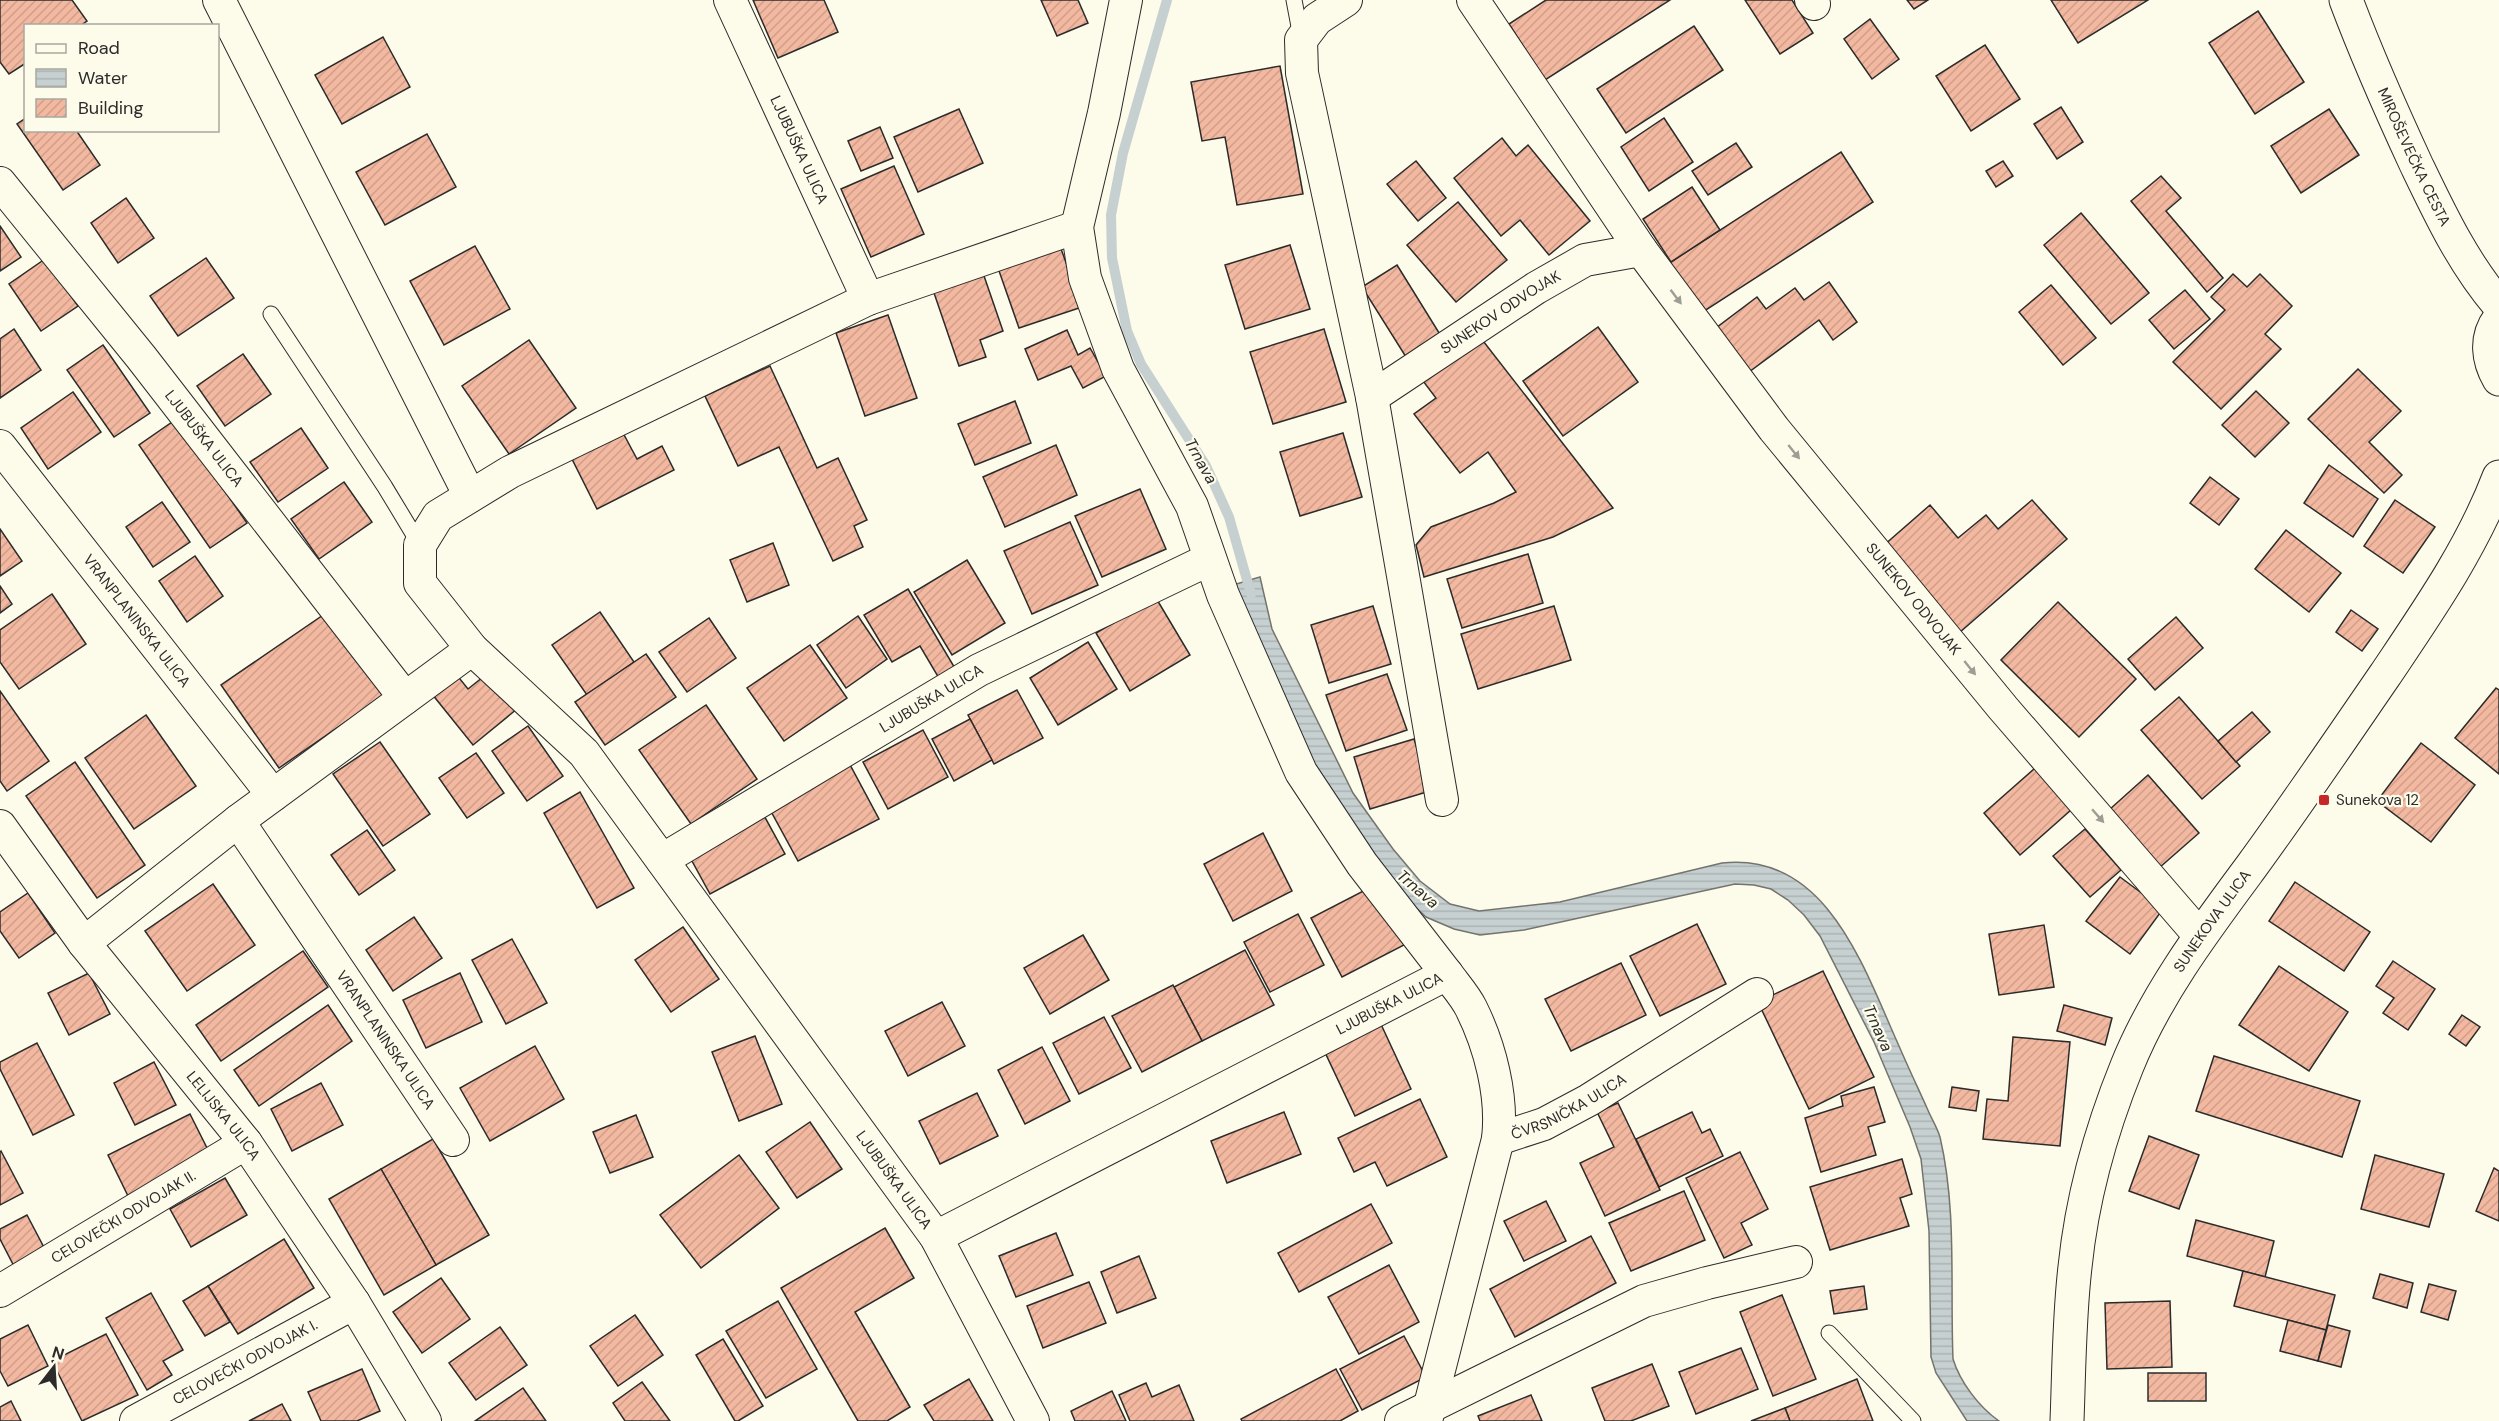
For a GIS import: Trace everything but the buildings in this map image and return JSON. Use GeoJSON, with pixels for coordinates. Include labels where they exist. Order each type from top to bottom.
{"type":"FeatureCollection","features":[{"type":"Feature","properties":{"kind":"main road","name":"MIROŠEVEČKA CESTA"},"geometry":{"type":"LineString","coordinates":[[2346,0],[2374,74],[2442,219],[2478,281],[2499,305]]}},
{"type":"Feature","properties":{"kind":"main road"},"geometry":{"type":"LineString","coordinates":[[2499,319],[2489,344],[2491,363],[2499,380]]}},
{"type":"Feature","properties":{"kind":"main road","name":"SUNEKOVA ULICA"},"geometry":{"type":"LineString","coordinates":[[2067,1421],[2075,1266],[2090,1178],[2127,1065],[2154,1011],[2200,936],[2296,804],[2450,578],[2499,477]]}},
{"type":"Feature","properties":{"kind":"street"},"geometry":{"type":"LineString","coordinates":[[219,0],[470,496]]}},
{"type":"Feature","properties":{"kind":"street","name":"LJUBUŠKA ULICA"},"geometry":{"type":"LineString","coordinates":[[730,0],[868,299]]}},
{"type":"Feature","properties":{"kind":"street","name":"LJUBUŠKA ULICA"},"geometry":{"type":"LineString","coordinates":[[936,1237],[1447,974],[1362,864],[1301,772],[1223,595],[1191,506],[1118,369],[1085,278],[1077,227],[1104,113],[1126,0]]}},
{"type":"Feature","properties":{"kind":"street"},"geometry":{"type":"LineString","coordinates":[[1346,0],[1317,19],[1301,39],[1302,73],[1372,397],[1442,800]]}},
{"type":"Feature","properties":{"kind":"street","name":"SUNEKOV ODVOJAK"},"geometry":{"type":"LineString","coordinates":[[1473,0],[1641,250],[1774,429],[2003,708],[2200,936]]}},
{"type":"Feature","properties":{"kind":"street","name":"LJUBUŠKA ULICA"},"geometry":{"type":"LineString","coordinates":[[0,183],[141,357],[405,698]]}},
{"type":"Feature","properties":{"kind":"street"},"geometry":{"type":"LineString","coordinates":[[420,545],[438,516],[510,472],[868,299],[1077,227]]}},
{"type":"Feature","properties":{"kind":"street","name":"SUNEKOV ODVOJAK"},"geometry":{"type":"LineString","coordinates":[[1372,397],[1536,288],[1585,260],[1641,250]]}},
{"type":"Feature","properties":{"kind":"street","name":"VRANPLANINSKA ULICA"},"geometry":{"type":"LineString","coordinates":[[0,446],[273,795]]}},
{"type":"Feature","properties":{"kind":"street","name":"LJUBUŠKA ULICA"},"geometry":{"type":"LineString","coordinates":[[420,545],[420,583],[472,649],[584,753],[936,1237],[1033,1421]]}},
{"type":"Feature","properties":{"kind":"street","name":"LJUBUŠKA ULICA"},"geometry":{"type":"LineString","coordinates":[[662,860],[979,670],[1210,559]]}},
{"type":"Feature","properties":{"kind":"street"},"geometry":{"type":"LineString","coordinates":[[84,943],[238,821],[472,649]]}},
{"type":"Feature","properties":{"kind":"street","name":"VRANPLANINSKA ULICA"},"geometry":{"type":"LineString","coordinates":[[238,821],[453,1140]]}},
{"type":"Feature","properties":{"kind":"street","name":"LELIJSKA ULICA"},"geometry":{"type":"LineString","coordinates":[[0,826],[84,943],[246,1143],[354,1303],[425,1421]]}},
{"type":"Feature","properties":{"kind":"street","name":"ČVRSNIČKA ULICA"},"geometry":{"type":"LineString","coordinates":[[1447,974],[1470,1005],[1491,1063],[1498,1107],[1498,1139],[1544,1124],[1589,1100],[1757,994]]}},
{"type":"Feature","properties":{"kind":"street"},"geometry":{"type":"LineString","coordinates":[[1429,1413],[1498,1139]]}},
{"type":"Feature","properties":{"kind":"street","name":"CELOVEČKI ODVOJAK II."},"geometry":{"type":"LineString","coordinates":[[0,1290],[246,1143]]}},
{"type":"Feature","properties":{"kind":"street"},"geometry":{"type":"LineString","coordinates":[[1401,1421],[1429,1413],[1644,1300],[1796,1262]]}},
{"type":"Feature","properties":{"kind":"street","name":"CELOVEČKI ODVOJAK I."},"geometry":{"type":"LineString","coordinates":[[136,1421],[354,1303]]}},
{"type":"Feature","properties":{"kind":"lane"},"geometry":{"type":"LineString","coordinates":[[1294,0],[1301,39]]}},
{"type":"Feature","properties":{"kind":"lane"},"geometry":{"type":"LineString","coordinates":[[271,314],[385,487],[420,545]]}},
{"type":"Feature","properties":{"kind":"lane"},"geometry":{"type":"LineString","coordinates":[[1828,1333],[1913,1421]]}},
{"type":"Feature","properties":{"kind":"water"},"geometry":{"type":"Polygon","coordinates":[[[1260,577],[1272,629],[1353,793],[1393,849],[1420,881],[1450,904],[1479,911],[1560,902],[1722,863],[1758,864],[1789,876],[1815,895],[1837,921],[1855,951],[1939,1133],[1949,1192],[1951,1220],[1953,1359],[1971,1393],[1984,1409],[1999,1421],[1967,1421],[1936,1373],[1931,1357],[1929,1231],[1921,1159],[1874,1042],[1820,936],[1804,915],[1788,900],[1771,889],[1735,884],[1524,930],[1480,935],[1454,929],[1426,917],[1407,899],[1326,791],[1233,585],[1260,577]]]}},
{"type":"Feature","properties":{"kind":"waterway","name":"Trnava"},"geometry":{"type":"LineString","coordinates":[[1167,0],[1123,153],[1111,215],[1112,258],[1127,331],[1141,364],[1206,466],[1229,517],[1251,594]]}},
{"type":"Feature","properties":{"kind":"place","name":"Sunekova 12"},"geometry":{"type":"Point","coordinates":[2324,800]}}]}
